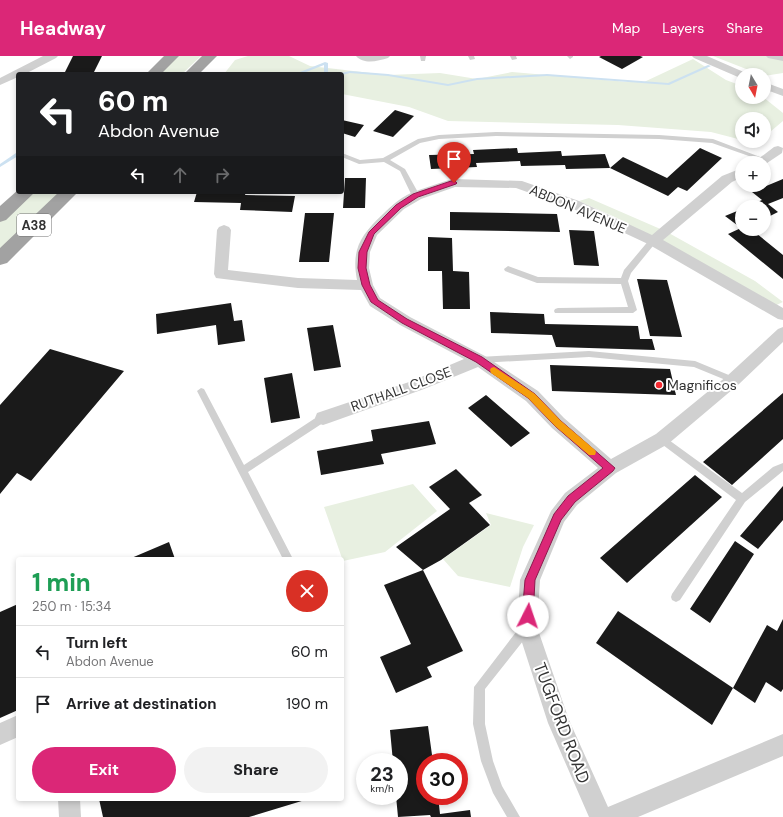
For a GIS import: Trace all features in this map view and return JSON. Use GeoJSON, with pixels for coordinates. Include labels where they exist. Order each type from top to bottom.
{"type":"FeatureCollection","features":[{"type":"Feature","properties":{"kind":"highway"},"geometry":{"type":"LineString","coordinates":[[155,72],[172,56]]}},
{"type":"Feature","properties":{"kind":"highway"},"geometry":{"type":"LineString","coordinates":[[193,72],[210,56]]}},
{"type":"Feature","properties":{"kind":"highway","name":"A38"},"geometry":{"type":"LineString","coordinates":[[0,216],[24,194]]}},
{"type":"Feature","properties":{"kind":"highway","name":"A38"},"geometry":{"type":"LineString","coordinates":[[0,259],[67,194]]}},
{"type":"Feature","properties":{"kind":"street"},"geometry":{"type":"LineString","coordinates":[[20,72],[52,56]]}},
{"type":"Feature","properties":{"kind":"street"},"geometry":{"type":"LineString","coordinates":[[362,56],[365,58],[376,58],[384,56]]}},
{"type":"Feature","properties":{"kind":"street"},"geometry":{"type":"LineString","coordinates":[[698,56],[735,72]]}},
{"type":"Feature","properties":{"kind":"street"},"geometry":{"type":"LineString","coordinates":[[772,56],[783,58]]}},
{"type":"Feature","properties":{"kind":"street"},"geometry":{"type":"LineString","coordinates":[[0,82],[16,74]]}},
{"type":"Feature","properties":{"kind":"street"},"geometry":{"type":"LineString","coordinates":[[771,88],[783,93]]}},
{"type":"Feature","properties":{"kind":"street"},"geometry":{"type":"LineString","coordinates":[[770,156],[778,150]]}},
{"type":"Feature","properties":{"kind":"street"},"geometry":{"type":"LineString","coordinates":[[653,241],[728,179],[735,176]]}},
{"type":"Feature","properties":{"kind":"street","name":"ABDON AVENUE"},"geometry":{"type":"LineString","coordinates":[[610,468],[558,423],[532,396],[479,360],[404,321],[375,302],[366,285],[362,268],[363,252],[371,233],[399,206],[416,196],[454,183],[517,184],[574,204],[653,241],[783,315]]}},
{"type":"Feature","properties":{"kind":"street"},"geometry":{"type":"LineString","coordinates":[[224,230],[221,274],[298,283],[366,285]]}},
{"type":"Feature","properties":{"kind":"street","name":"TUGFORD ROAD"},"geometry":{"type":"LineString","coordinates":[[601,817],[559,723],[527,627],[530,580],[557,517],[572,499],[610,468],[662,439],[733,380],[783,332]]}},
{"type":"Feature","properties":{"kind":"street","name":"RUTHALL CLOSE"},"geometry":{"type":"LineString","coordinates":[[322,418],[418,385],[479,360]]}},
{"type":"Feature","properties":{"kind":"street"},"geometry":{"type":"LineString","coordinates":[[0,734],[16,727]]}},
{"type":"Feature","properties":{"kind":"street"},"geometry":{"type":"LineString","coordinates":[[611,817],[783,745]]}},
{"type":"Feature","properties":{"kind":"street"},"geometry":{"type":"LineString","coordinates":[[70,801],[70,817]]}},
{"type":"Feature","properties":{"kind":"lane"},"geometry":{"type":"LineString","coordinates":[[344,157],[359,162],[385,160],[418,142],[439,137],[496,134],[659,137],[713,141],[748,156]]}},
{"type":"Feature","properties":{"kind":"lane"},"geometry":{"type":"LineString","coordinates":[[385,160],[403,170],[416,196]]}},
{"type":"Feature","properties":{"kind":"lane"},"geometry":{"type":"LineString","coordinates":[[558,311],[633,310],[624,281],[627,272],[653,241]]}},
{"type":"Feature","properties":{"kind":"lane"},"geometry":{"type":"LineString","coordinates":[[508,269],[537,280],[624,281]]}},
{"type":"Feature","properties":{"kind":"lane"},"geometry":{"type":"LineString","coordinates":[[479,360],[589,354],[695,364],[733,380]]}},
{"type":"Feature","properties":{"kind":"lane"},"geometry":{"type":"LineString","coordinates":[[201,391],[287,557]]}},
{"type":"Feature","properties":{"kind":"lane"},"geometry":{"type":"LineString","coordinates":[[242,471],[322,418]]}},
{"type":"Feature","properties":{"kind":"lane"},"geometry":{"type":"LineString","coordinates":[[662,439],[742,499]]}},
{"type":"Feature","properties":{"kind":"lane"},"geometry":{"type":"LineString","coordinates":[[676,597],[742,499],[776,470],[783,467]]}},
{"type":"Feature","properties":{"kind":"lane"},"geometry":{"type":"LineString","coordinates":[[514,817],[497,789],[486,761],[479,724],[480,687],[527,627]]}},
{"type":"Feature","properties":{"kind":"green space"},"geometry":{"type":"Polygon","coordinates":[[[178,56],[201,56],[184,72],[161,72],[178,56]]]}},
{"type":"Feature","properties":{"kind":"green space"},"geometry":{"type":"Polygon","coordinates":[[[248,56],[289,56],[310,66],[388,75],[440,73],[477,79],[512,72],[628,82],[644,82],[693,59],[726,80],[735,83],[735,104],[771,103],[783,113],[783,121],[771,131],[771,112],[735,112],[735,138],[711,132],[618,125],[448,121],[409,107],[344,94],[344,72],[226,72],[235,60],[248,56]]]}},
{"type":"Feature","properties":{"kind":"green space"},"geometry":{"type":"Polygon","coordinates":[[[713,56],[783,56],[783,73],[771,75],[771,68],[744,68],[713,56]]]}},
{"type":"Feature","properties":{"kind":"green space"},"geometry":{"type":"Polygon","coordinates":[[[30,194],[58,194],[0,250],[0,222],[30,194]]]}},
{"type":"Feature","properties":{"kind":"green space"},"geometry":{"type":"Polygon","coordinates":[[[589,198],[665,231],[652,240],[617,218],[579,201],[589,198]]]}},
{"type":"Feature","properties":{"kind":"green space"},"geometry":{"type":"Polygon","coordinates":[[[667,232],[755,281],[783,302],[772,307],[654,242],[667,232]]]}},
{"type":"Feature","properties":{"kind":"green space"},"geometry":{"type":"Polygon","coordinates":[[[413,484],[437,511],[385,552],[344,561],[344,557],[342,557],[324,507],[413,484]]]}},
{"type":"Feature","properties":{"kind":"green space"},"geometry":{"type":"Polygon","coordinates":[[[486,513],[534,525],[523,547],[510,587],[458,576],[443,559],[491,525],[486,513]]]}},
{"type":"Feature","properties":{"kind":"building"},"geometry":{"type":"Polygon","coordinates":[[[73,56],[102,56],[94,72],[65,72],[73,56]]]}},
{"type":"Feature","properties":{"kind":"building"},"geometry":{"type":"Polygon","coordinates":[[[599,57],[643,57],[622,69],[599,57]]]}},
{"type":"Feature","properties":{"kind":"building"},"geometry":{"type":"Polygon","coordinates":[[[395,110],[414,116],[393,137],[373,131],[395,110]]]}},
{"type":"Feature","properties":{"kind":"building"},"geometry":{"type":"Polygon","coordinates":[[[344,120],[364,125],[355,137],[344,134],[344,120]]]}},
{"type":"Feature","properties":{"kind":"building"},"geometry":{"type":"Polygon","coordinates":[[[517,148],[518,153],[561,151],[562,156],[605,154],[610,168],[566,169],[565,165],[521,166],[520,161],[476,163],[477,167],[431,169],[429,155],[474,154],[473,150],[517,148]]]}},
{"type":"Feature","properties":{"kind":"building"},"geometry":{"type":"Polygon","coordinates":[[[700,148],[722,158],[687,191],[678,187],[668,196],[610,168],[623,157],[667,178],[700,148]]]}},
{"type":"Feature","properties":{"kind":"building"},"geometry":{"type":"Polygon","coordinates":[[[345,178],[366,178],[365,208],[343,208],[345,178]]]}},
{"type":"Feature","properties":{"kind":"building"},"geometry":{"type":"Polygon","coordinates":[[[783,179],[783,198],[771,203],[771,200],[762,200],[752,192],[771,192],[771,184],[783,179]]]}},
{"type":"Feature","properties":{"kind":"building"},"geometry":{"type":"Polygon","coordinates":[[[196,194],[295,196],[292,212],[240,210],[241,203],[194,202],[196,194]]]}},
{"type":"Feature","properties":{"kind":"building"},"geometry":{"type":"Polygon","coordinates":[[[771,206],[778,212],[771,216],[771,206]]]}},
{"type":"Feature","properties":{"kind":"building"},"geometry":{"type":"Polygon","coordinates":[[[450,212],[557,214],[560,232],[450,230],[450,212]]]}},
{"type":"Feature","properties":{"kind":"building"},"geometry":{"type":"Polygon","coordinates":[[[735,212],[735,224],[725,216],[735,212]]]}},
{"type":"Feature","properties":{"kind":"building"},"geometry":{"type":"Polygon","coordinates":[[[305,213],[334,213],[329,262],[299,262],[305,213]]]}},
{"type":"Feature","properties":{"kind":"building"},"geometry":{"type":"Polygon","coordinates":[[[569,230],[594,231],[599,266],[574,265],[569,230]]]}},
{"type":"Feature","properties":{"kind":"building"},"geometry":{"type":"Polygon","coordinates":[[[735,231],[735,236],[760,236],[783,255],[783,279],[728,234],[735,231]]]}},
{"type":"Feature","properties":{"kind":"building"},"geometry":{"type":"Polygon","coordinates":[[[428,237],[452,238],[453,271],[469,272],[470,309],[443,309],[442,271],[428,271],[428,237]]]}},
{"type":"Feature","properties":{"kind":"building"},"geometry":{"type":"Polygon","coordinates":[[[637,279],[667,280],[682,337],[650,336],[637,279]]]}},
{"type":"Feature","properties":{"kind":"building"},"geometry":{"type":"Polygon","coordinates":[[[231,303],[234,321],[242,320],[245,341],[218,345],[216,325],[157,334],[156,314],[231,303]]]}},
{"type":"Feature","properties":{"kind":"building"},"geometry":{"type":"Polygon","coordinates":[[[490,312],[544,314],[545,324],[638,326],[640,339],[652,339],[655,350],[556,347],[552,335],[491,333],[490,312]]]}},
{"type":"Feature","properties":{"kind":"building"},"geometry":{"type":"Polygon","coordinates":[[[333,325],[341,367],[314,371],[307,328],[333,325]]]}},
{"type":"Feature","properties":{"kind":"building"},"geometry":{"type":"Polygon","coordinates":[[[50,349],[124,371],[31,481],[17,473],[0,494],[0,405],[50,349]]]}},
{"type":"Feature","properties":{"kind":"building"},"geometry":{"type":"Polygon","coordinates":[[[550,365],[670,369],[676,395],[552,391],[550,365]]]}},
{"type":"Feature","properties":{"kind":"building"},"geometry":{"type":"Polygon","coordinates":[[[292,373],[300,418],[271,423],[264,378],[292,373]]]}},
{"type":"Feature","properties":{"kind":"building"},"geometry":{"type":"Polygon","coordinates":[[[783,393],[783,439],[732,485],[703,462],[783,393]]]}},
{"type":"Feature","properties":{"kind":"building"},"geometry":{"type":"Polygon","coordinates":[[[486,395],[530,433],[511,447],[468,408],[486,395]]]}},
{"type":"Feature","properties":{"kind":"building"},"geometry":{"type":"Polygon","coordinates":[[[429,421],[436,444],[381,454],[384,464],[321,475],[317,451],[373,441],[371,430],[429,421]]]}},
{"type":"Feature","properties":{"kind":"building"},"geometry":{"type":"Polygon","coordinates":[[[456,469],[482,495],[469,503],[490,525],[441,560],[423,570],[396,547],[450,509],[429,487],[456,469]]]}},
{"type":"Feature","properties":{"kind":"building"},"geometry":{"type":"Polygon","coordinates":[[[695,475],[722,497],[627,583],[600,558],[695,475]]]}},
{"type":"Feature","properties":{"kind":"building"},"geometry":{"type":"Polygon","coordinates":[[[783,486],[783,520],[758,549],[740,536],[783,486]]]}},
{"type":"Feature","properties":{"kind":"building"},"geometry":{"type":"Polygon","coordinates":[[[735,541],[754,554],[710,623],[690,609],[735,541]]]}},
{"type":"Feature","properties":{"kind":"building"},"geometry":{"type":"Polygon","coordinates":[[[169,542],[174,557],[134,557],[169,542]]]}},
{"type":"Feature","properties":{"kind":"building"},"geometry":{"type":"Polygon","coordinates":[[[423,570],[463,651],[427,667],[432,677],[396,693],[380,657],[411,644],[384,585],[423,570]]]}},
{"type":"Feature","properties":{"kind":"building"},"geometry":{"type":"Polygon","coordinates":[[[16,605],[16,711],[0,718],[0,612],[16,605]]]}},
{"type":"Feature","properties":{"kind":"building"},"geometry":{"type":"Polygon","coordinates":[[[618,611],[733,688],[712,725],[596,643],[618,611]]]}},
{"type":"Feature","properties":{"kind":"building"},"geometry":{"type":"Polygon","coordinates":[[[783,619],[783,689],[781,692],[766,682],[755,703],[733,688],[767,625],[777,631],[783,619]]]}},
{"type":"Feature","properties":{"kind":"building"},"geometry":{"type":"Polygon","coordinates":[[[428,726],[432,753],[416,753],[416,805],[439,805],[440,814],[470,810],[471,817],[431,817],[430,815],[398,817],[397,805],[408,805],[408,753],[392,753],[390,730],[428,726]]]}},
{"type":"Feature","properties":{"kind":"building"},"geometry":{"type":"Polygon","coordinates":[[[99,801],[302,801],[249,817],[103,817],[99,801]]]}},
{"type":"Feature","properties":{"kind":"waterway"},"geometry":{"type":"LineString","coordinates":[[302,72],[326,63],[326,72]]}},
{"type":"Feature","properties":{"kind":"waterway"},"geometry":{"type":"LineString","coordinates":[[344,73],[350,72],[388,75],[448,85],[477,79],[547,75],[669,84],[709,66]]}},
{"type":"Feature","properties":{"kind":"waterway"},"geometry":{"type":"LineString","coordinates":[[0,166],[16,155]]}},
{"type":"Feature","properties":{"kind":"slow traffic"},"geometry":{"type":"LineString","coordinates":[[494,370],[532,396],[558,423],[592,452]]}},
{"type":"Feature","properties":{"kind":"place","name":"Magnificos"},"geometry":{"type":"Point","coordinates":[659,385]}},
{"type":"Feature","properties":{"kind":"route"},"geometry":{"type":"LineString","coordinates":[[454,183],[416,196],[399,206],[371,233],[363,252],[362,268],[366,285],[375,302],[404,321],[479,360],[532,396],[558,423],[610,468],[572,499],[557,517],[530,580],[528,616]]}}]}
